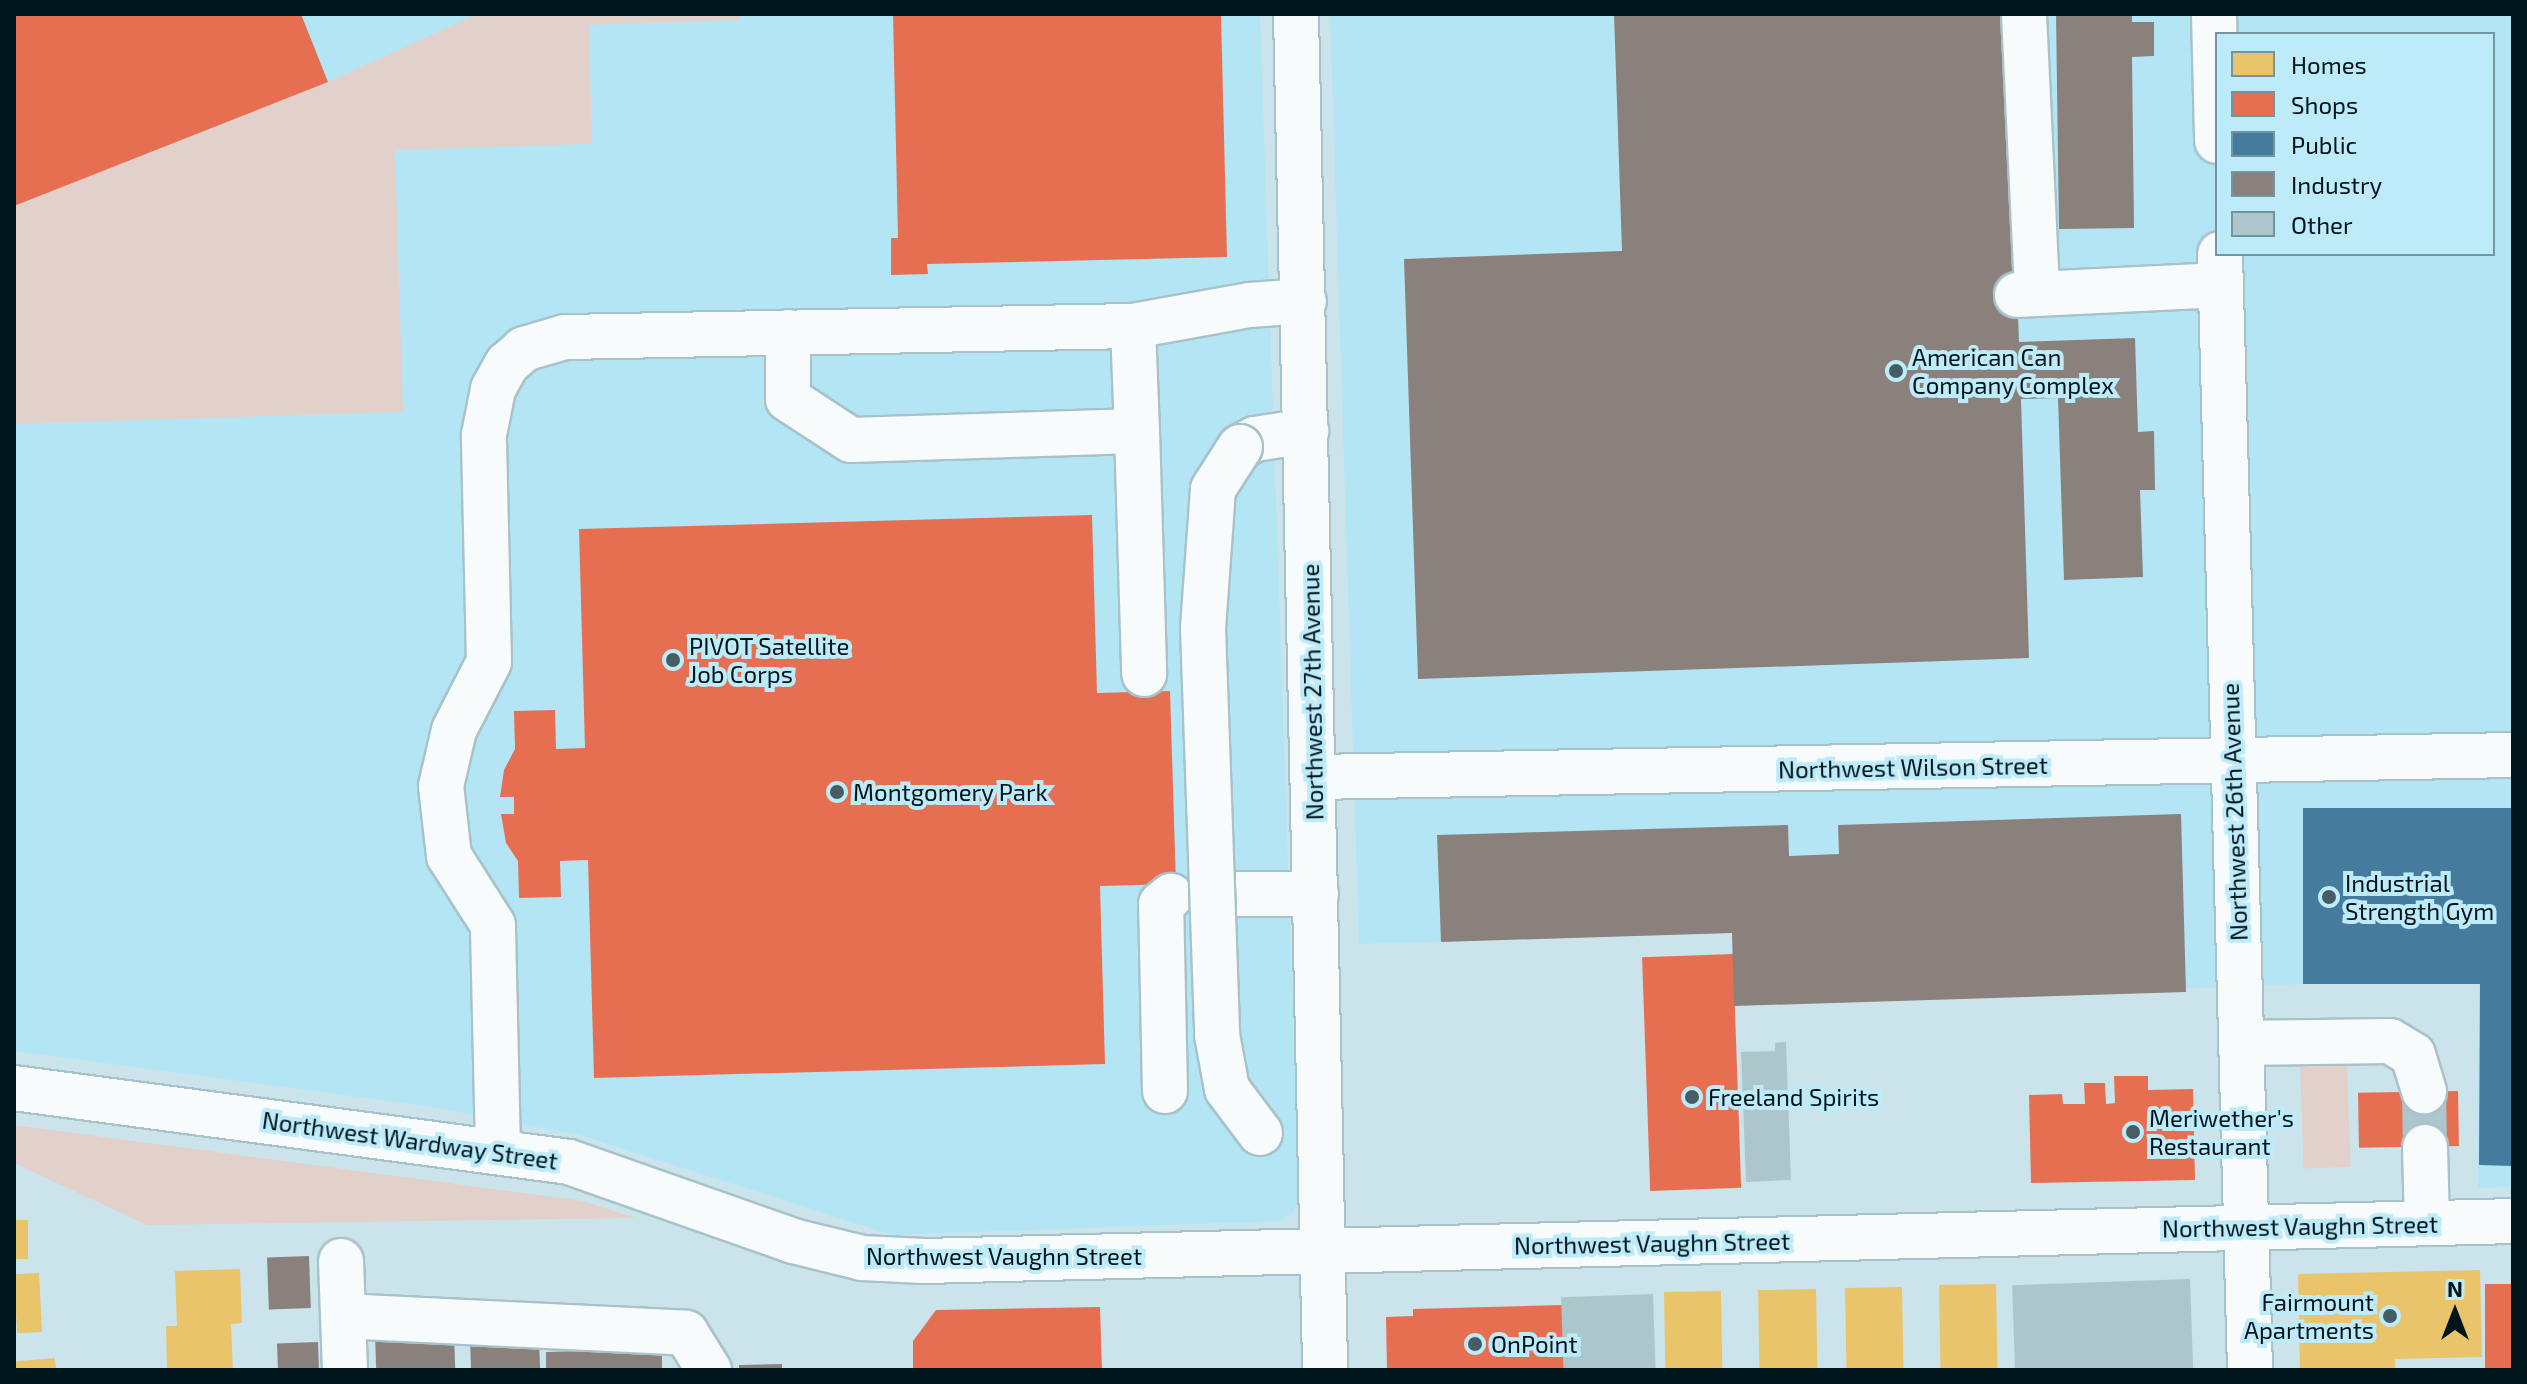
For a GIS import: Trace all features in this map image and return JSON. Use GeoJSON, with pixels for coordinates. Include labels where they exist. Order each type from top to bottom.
{"type":"FeatureCollection","features":[{"type":"Feature","properties":{"kind":"street","name":"Northwest 27th Avenue"},"geometry":{"type":"LineString","coordinates":[[1296,14],[1325,1370]]}},
{"type":"Feature","properties":{"kind":"street"},"geometry":{"type":"LineString","coordinates":[[2024,14],[2027,294],[2220,270]]}},
{"type":"Feature","properties":{"kind":"street"},"geometry":{"type":"LineString","coordinates":[[2214,14],[2215,56]]}},
{"type":"Feature","properties":{"kind":"street","name":"Northwest 26th Avenue"},"geometry":{"type":"LineString","coordinates":[[2220,270],[2250,1370]]}},
{"type":"Feature","properties":{"kind":"street"},"geometry":{"type":"LineString","coordinates":[[498,1150],[493,925],[449,856],[441,786],[454,730],[489,662],[484,435],[493,389],[524,349],[565,337],[1133,326],[1250,305],[1304,301]]}},
{"type":"Feature","properties":{"kind":"street"},"geometry":{"type":"LineString","coordinates":[[1133,326],[1144,674]]}},
{"type":"Feature","properties":{"kind":"street"},"geometry":{"type":"LineString","coordinates":[[788,332],[788,399],[851,440],[1137,431]]}},
{"type":"Feature","properties":{"kind":"street"},"geometry":{"type":"LineString","coordinates":[[1306,431],[1240,447],[1213,489],[1203,628],[1217,1035],[1227,1089],[1260,1133],[1320,1143]]}},
{"type":"Feature","properties":{"kind":"street","name":"Northwest Wilson Street"},"geometry":{"type":"LineString","coordinates":[[1314,777],[2513,755]]}},
{"type":"Feature","properties":{"kind":"street"},"geometry":{"type":"LineString","coordinates":[[1225,894],[1316,894]]}},
{"type":"Feature","properties":{"kind":"street"},"geometry":{"type":"LineString","coordinates":[[1165,1091],[1161,904],[1171,896]]}},
{"type":"Feature","properties":{"kind":"street"},"geometry":{"type":"LineString","coordinates":[[2241,1043],[2390,1041],[2413,1055],[2424,1091]]}},
{"type":"Feature","properties":{"kind":"street","name":"Northwest Wardway Street"},"geometry":{"type":"LineString","coordinates":[[15,1087],[498,1150],[605,1171],[793,1241]]}},
{"type":"Feature","properties":{"kind":"street"},"geometry":{"type":"LineString","coordinates":[[2425,1147],[2427,1223]]}},
{"type":"Feature","properties":{"kind":"street","name":"Northwest Vaughn Street"},"geometry":{"type":"LineString","coordinates":[[793,1241],[862,1258],[924,1261],[2513,1221]]}},
{"type":"Feature","properties":{"kind":"street"},"geometry":{"type":"LineString","coordinates":[[341,1261],[345,1370]]}},
{"type":"Feature","properties":{"kind":"street"},"geometry":{"type":"LineString","coordinates":[[343,1316],[686,1333],[709,1370]]}},
{"type":"Feature","properties":{"kind":"shaded area"},"geometry":{"type":"Polygon","coordinates":[[[14,14],[1260,14],[1299,1197],[1294,1212],[1280,1221],[892,1235],[580,1135],[426,1106],[14,1051],[14,14]]]}},
{"type":"Feature","properties":{"kind":"shaded area"},"geometry":{"type":"Polygon","coordinates":[[[477,14],[740,14],[740,20],[589,25],[592,144],[395,150],[403,412],[14,424],[14,206],[328,82],[477,14]]]}},
{"type":"Feature","properties":{"kind":"shaded area"},"geometry":{"type":"Polygon","coordinates":[[[1330,14],[2513,14],[2513,1187],[2478,1188],[2479,984],[2303,984],[1734,1006],[1732,933],[1359,944],[1330,14]]]}},
{"type":"Feature","properties":{"kind":"shaded area"},"geometry":{"type":"Polygon","coordinates":[[[2347,1065],[2351,1167],[2304,1169],[2300,1067],[2347,1065]]]}},
{"type":"Feature","properties":{"kind":"shaded area"},"geometry":{"type":"Polygon","coordinates":[[[14,1125],[583,1201],[636,1218],[147,1225],[14,1163],[14,1125]]]}},
{"type":"Feature","properties":{"kind":"building: Homes"},"geometry":{"type":"Polygon","coordinates":[[[14,1220],[28,1220],[28,1259],[14,1259],[14,1220]]]}},
{"type":"Feature","properties":{"kind":"building: Homes"},"geometry":{"type":"Polygon","coordinates":[[[240,1269],[242,1323],[231,1324],[233,1370],[167,1370],[166,1326],[177,1326],[175,1271],[240,1269]]]}},
{"type":"Feature","properties":{"kind":"building: Homes","name":"Fairmount Apartments"},"geometry":{"type":"Polygon","coordinates":[[[2480,1270],[2482,1357],[2395,1359],[2395,1370],[2300,1370],[2298,1274],[2480,1270]]]}},
{"type":"Feature","properties":{"kind":"building: Homes"},"geometry":{"type":"Polygon","coordinates":[[[39,1273],[42,1332],[17,1333],[14,1274],[39,1273]]]}},
{"type":"Feature","properties":{"kind":"building: Homes"},"geometry":{"type":"Polygon","coordinates":[[[1996,1284],[1998,1370],[1940,1370],[1939,1285],[1996,1284]]]}},
{"type":"Feature","properties":{"kind":"building: Homes"},"geometry":{"type":"Polygon","coordinates":[[[1902,1287],[1903,1370],[1846,1370],[1845,1288],[1902,1287]]]}},
{"type":"Feature","properties":{"kind":"building: Homes"},"geometry":{"type":"Polygon","coordinates":[[[1816,1289],[1817,1370],[1759,1370],[1758,1290],[1816,1289]]]}},
{"type":"Feature","properties":{"kind":"building: Homes"},"geometry":{"type":"Polygon","coordinates":[[[1721,1291],[1722,1370],[1665,1370],[1664,1292],[1721,1291]]]}},
{"type":"Feature","properties":{"kind":"building: Homes"},"geometry":{"type":"Polygon","coordinates":[[[55,1358],[56,1370],[15,1370],[14,1362],[55,1358]]]}},
{"type":"Feature","properties":{"kind":"building: Shops"},"geometry":{"type":"Polygon","coordinates":[[[14,14],[301,14],[328,82],[14,206],[14,14]]]}},
{"type":"Feature","properties":{"kind":"building: Shops"},"geometry":{"type":"Polygon","coordinates":[[[893,14],[1221,14],[1227,257],[927,264],[928,274],[891,275],[891,238],[898,238],[893,14]]]}},
{"type":"Feature","properties":{"kind":"building: Shops","name":"Montgomery Park"},"geometry":{"type":"Polygon","coordinates":[[[1092,515],[1097,693],[1170,691],[1176,884],[1100,886],[1105,1064],[594,1078],[588,860],[560,861],[561,897],[519,898],[518,861],[506,843],[501,814],[514,814],[514,797],[500,797],[504,770],[515,749],[514,711],[555,710],[556,749],[585,748],[579,529],[1092,515]]]}},
{"type":"Feature","properties":{"kind":"building: Shops","name":"Freeland Spirits"},"geometry":{"type":"Polygon","coordinates":[[[1733,954],[1741,1188],[1650,1191],[1642,957],[1733,954]]]}},
{"type":"Feature","properties":{"kind":"building: Shops"},"geometry":{"type":"Polygon","coordinates":[[[2114,1076],[2148,1076],[2148,1090],[2193,1089],[2195,1180],[2031,1183],[2029,1095],[2062,1094],[2063,1104],[2085,1104],[2084,1083],[2105,1083],[2106,1104],[2115,1103],[2114,1076]]]}},
{"type":"Feature","properties":{"kind":"building: Shops"},"geometry":{"type":"Polygon","coordinates":[[[2458,1091],[2459,1146],[2359,1148],[2358,1093],[2458,1091]]]}},
{"type":"Feature","properties":{"kind":"building: Shops"},"geometry":{"type":"Polygon","coordinates":[[[2485,1284],[2513,1284],[2513,1370],[2485,1370],[2485,1284]]]}},
{"type":"Feature","properties":{"kind":"building: Shops","name":"OnPoint"},"geometry":{"type":"Polygon","coordinates":[[[1562,1305],[1564,1370],[1387,1370],[1386,1317],[1413,1316],[1413,1309],[1562,1305]]]}},
{"type":"Feature","properties":{"kind":"building: Shops"},"geometry":{"type":"Polygon","coordinates":[[[1100,1307],[1102,1370],[913,1370],[913,1341],[936,1310],[1100,1307]]]}},
{"type":"Feature","properties":{"kind":"building: Public"},"geometry":{"type":"Polygon","coordinates":[[[2303,808],[2513,808],[2513,1166],[2479,1165],[2480,984],[2303,984],[2303,808]]]}},
{"type":"Feature","properties":{"kind":"building: Industry","name":"American Can Company Complex"},"geometry":{"type":"Polygon","coordinates":[[[1614,14],[2007,14],[2019,342],[2135,338],[2138,432],[2154,431],[2155,490],[2140,490],[2143,577],[2064,580],[2058,398],[2021,399],[2029,658],[1418,679],[1404,259],[1622,251],[1614,14]]]}},
{"type":"Feature","properties":{"kind":"building: Industry"},"geometry":{"type":"Polygon","coordinates":[[[2056,14],[2132,14],[2132,22],[2154,22],[2154,56],[2132,57],[2134,228],[2059,229],[2056,14]]]}},
{"type":"Feature","properties":{"kind":"building: Industry"},"geometry":{"type":"Polygon","coordinates":[[[2181,814],[2186,992],[1734,1006],[1732,933],[1441,942],[1437,835],[1788,825],[1789,856],[1839,854],[1838,825],[2181,814]]]}},
{"type":"Feature","properties":{"kind":"building: Industry"},"geometry":{"type":"Polygon","coordinates":[[[309,1256],[311,1308],[269,1309],[267,1257],[309,1256]]]}},
{"type":"Feature","properties":{"kind":"building: Industry"},"geometry":{"type":"Polygon","coordinates":[[[454,1334],[455,1370],[376,1370],[375,1337],[454,1334]]]}},
{"type":"Feature","properties":{"kind":"building: Industry"},"geometry":{"type":"Polygon","coordinates":[[[539,1338],[540,1370],[471,1370],[470,1340],[539,1338]]]}},
{"type":"Feature","properties":{"kind":"building: Industry"},"geometry":{"type":"Polygon","coordinates":[[[318,1342],[319,1370],[278,1370],[277,1343],[318,1342]]]}},
{"type":"Feature","properties":{"kind":"building: Industry"},"geometry":{"type":"Polygon","coordinates":[[[662,1349],[662,1370],[546,1370],[546,1352],[662,1349]]]}},
{"type":"Feature","properties":{"kind":"building: Industry"},"geometry":{"type":"Polygon","coordinates":[[[782,1364],[782,1370],[739,1370],[739,1365],[782,1364]]]}},
{"type":"Feature","properties":{"kind":"building: Other"},"geometry":{"type":"Polygon","coordinates":[[[1786,1042],[1791,1180],[1746,1182],[1741,1052],[1775,1051],[1775,1043],[1786,1042]]]}},
{"type":"Feature","properties":{"kind":"building: Other"},"geometry":{"type":"Polygon","coordinates":[[[2190,1279],[2193,1370],[2015,1370],[2012,1285],[2190,1279]]]}},
{"type":"Feature","properties":{"kind":"building: Other"},"geometry":{"type":"Polygon","coordinates":[[[1653,1294],[1656,1370],[1564,1370],[1561,1297],[1653,1294]]]}},
{"type":"Feature","properties":{"kind":"tunnel"},"geometry":{"type":"LineString","coordinates":[[2424,1091],[2425,1147]]}},
{"type":"Feature","properties":{"kind":"place","name":"American Can Company Complex"},"geometry":{"type":"Point","coordinates":[1896,371]}},
{"type":"Feature","properties":{"kind":"place","name":"PIVOT Satellite Job Corps"},"geometry":{"type":"Point","coordinates":[673,660]}},
{"type":"Feature","properties":{"kind":"place","name":"Montgomery Park"},"geometry":{"type":"Point","coordinates":[837,792]}},
{"type":"Feature","properties":{"kind":"place","name":"Industrial Strength Gym"},"geometry":{"type":"Point","coordinates":[2329,897]}},
{"type":"Feature","properties":{"kind":"place","name":"Freeland Spirits"},"geometry":{"type":"Point","coordinates":[1692,1097]}},
{"type":"Feature","properties":{"kind":"place","name":"Meriwether's Restaurant"},"geometry":{"type":"Point","coordinates":[2133,1132]}},
{"type":"Feature","properties":{"kind":"place","name":"Fairmount Apartments"},"geometry":{"type":"Point","coordinates":[2390,1316]}},
{"type":"Feature","properties":{"kind":"place","name":"OnPoint"},"geometry":{"type":"Point","coordinates":[1475,1344]}}]}
